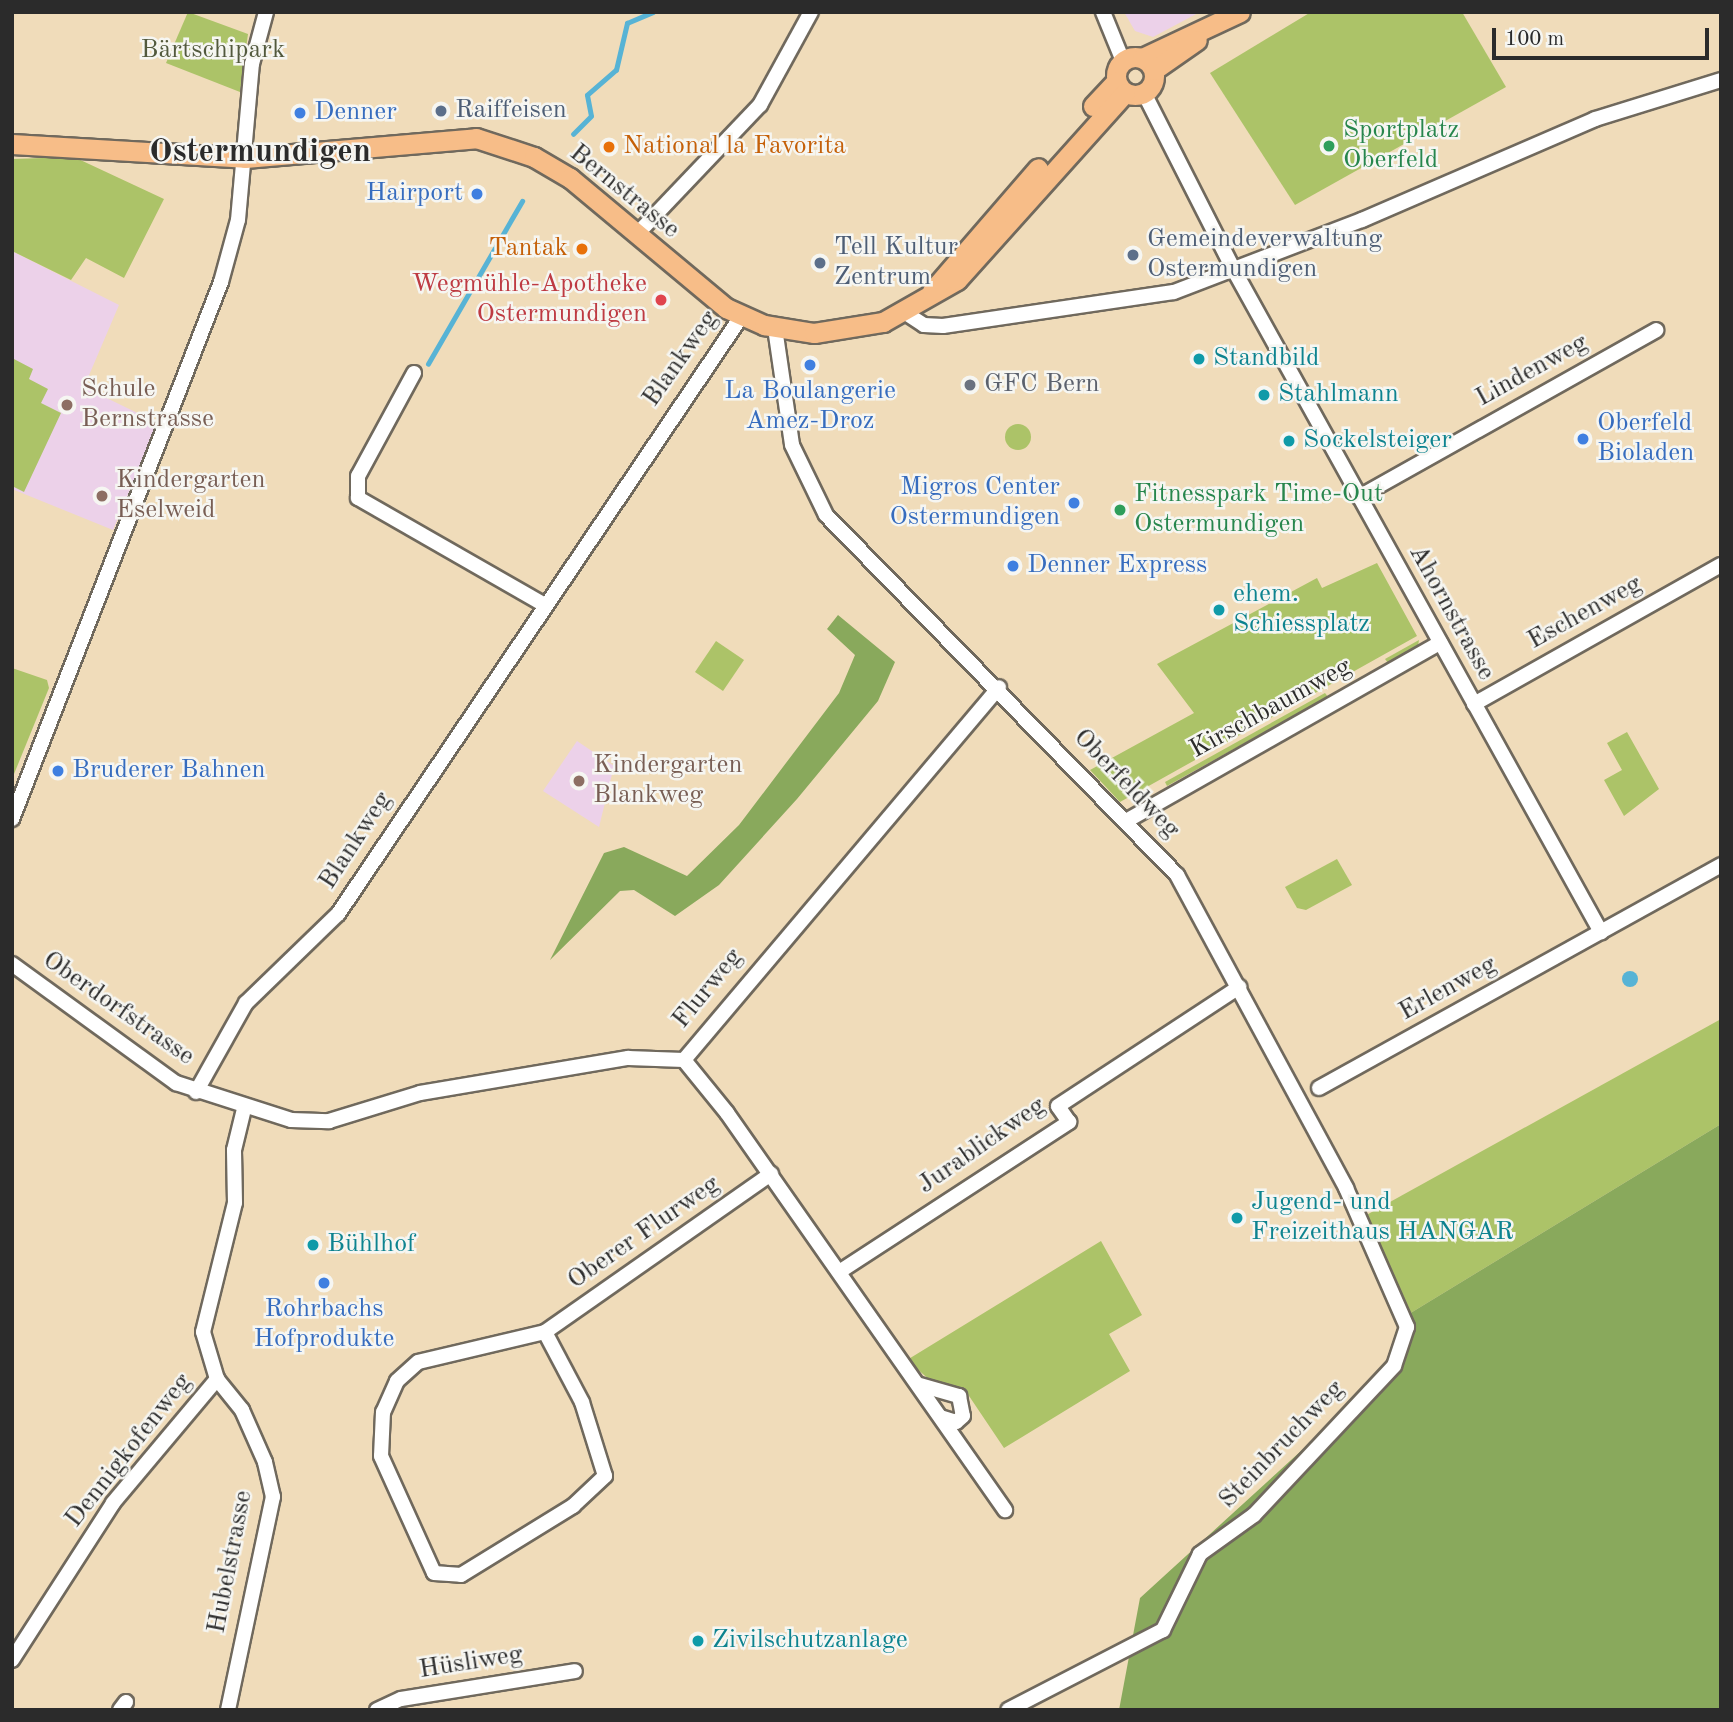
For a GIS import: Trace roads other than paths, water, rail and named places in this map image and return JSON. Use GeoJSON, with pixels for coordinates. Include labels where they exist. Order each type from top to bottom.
{"type":"FeatureCollection","features":[{"type":"Feature","properties":{"kind":"main road"},"geometry":{"type":"LineString","coordinates":[[1128,89],[1140,63],[1240,12]]}},
{"type":"Feature","properties":{"kind":"main road"},"geometry":{"type":"LineString","coordinates":[[1128,89],[1140,63]]}},
{"type":"Feature","properties":{"kind":"main road","name":"Bernstrasse"},"geometry":{"type":"LineString","coordinates":[[12,144],[245,158],[476,138],[555,168],[638,233],[701,292],[741,317],[775,328],[854,330],[904,312],[928,296],[1128,89]]}},
{"type":"Feature","properties":{"kind":"street"},"geometry":{"type":"LineString","coordinates":[[12,818],[221,282],[238,220],[252,64],[266,12]]}},
{"type":"Feature","properties":{"kind":"street"},"geometry":{"type":"LineString","coordinates":[[638,233],[760,105],[811,12]]}},
{"type":"Feature","properties":{"kind":"street"},"geometry":{"type":"LineString","coordinates":[[1103,12],[1140,63]]}},
{"type":"Feature","properties":{"kind":"street"},"geometry":{"type":"LineString","coordinates":[[904,312],[924,325],[943,326],[1111,304],[1235,272],[1595,119],[1721,80]]}},
{"type":"Feature","properties":{"kind":"street","name":"Ahornstrasse"},"geometry":{"type":"LineString","coordinates":[[1128,89],[1235,272],[1601,932]]}},
{"type":"Feature","properties":{"kind":"street","name":"Blankweg"},"geometry":{"type":"LineString","coordinates":[[197,1093],[246,1003],[338,914],[741,317]]}},
{"type":"Feature","properties":{"kind":"street","name":"Oberfeldweg"},"geometry":{"type":"LineString","coordinates":[[775,328],[792,445],[826,515],[999,687],[1128,820],[1177,875],[1365,1226],[1404,1317]]}},
{"type":"Feature","properties":{"kind":"street","name":"Lindenweg"},"geometry":{"type":"LineString","coordinates":[[1359,497],[1656,330]]}},
{"type":"Feature","properties":{"kind":"street"},"geometry":{"type":"LineString","coordinates":[[414,373],[358,476],[358,498],[545,605]]}},
{"type":"Feature","properties":{"kind":"street","name":"Eschenweg"},"geometry":{"type":"LineString","coordinates":[[1474,704],[1721,565]]}},
{"type":"Feature","properties":{"kind":"street","name":"Kirschbaumweg"},"geometry":{"type":"LineString","coordinates":[[1128,820],[1440,643]]}},
{"type":"Feature","properties":{"kind":"street","name":"Flurweg"},"geometry":{"type":"LineString","coordinates":[[244,1109],[304,1121],[343,1118],[420,1093],[628,1058],[684,1060],[999,687]]}},
{"type":"Feature","properties":{"kind":"street","name":"Erlenweg"},"geometry":{"type":"LineString","coordinates":[[1319,1088],[1721,865]]}},
{"type":"Feature","properties":{"kind":"street","name":"Oberdorfstrasse"},"geometry":{"type":"LineString","coordinates":[[12,964],[155,1070],[197,1093],[244,1109]]}},
{"type":"Feature","properties":{"kind":"street","name":"Jurablickweg"},"geometry":{"type":"LineString","coordinates":[[839,1272],[1069,1122],[1058,1106],[1239,987]]}},
{"type":"Feature","properties":{"kind":"street"},"geometry":{"type":"LineString","coordinates":[[684,1060],[771,1174],[1005,1510]]}},
{"type":"Feature","properties":{"kind":"street","name":"Hubelstrasse"},"geometry":{"type":"LineString","coordinates":[[228,1710],[273,1497],[242,1410],[217,1379],[203,1318],[235,1203],[234,1150],[244,1109]]}},
{"type":"Feature","properties":{"kind":"street","name":"Oberer Flurweg"},"geometry":{"type":"LineString","coordinates":[[545,1332],[582,1402],[605,1476],[573,1506],[461,1575],[434,1573],[381,1456],[383,1412],[397,1381],[418,1362],[545,1332],[771,1174]]}},
{"type":"Feature","properties":{"kind":"street","name":"Steinbruchweg"},"geometry":{"type":"LineString","coordinates":[[1008,1710],[1163,1630],[1200,1554],[1254,1515],[1394,1366],[1406,1345],[1404,1317]]}},
{"type":"Feature","properties":{"kind":"street","name":"Dennigkofenweg"},"geometry":{"type":"LineString","coordinates":[[12,1660],[113,1503],[217,1379]]}},
{"type":"Feature","properties":{"kind":"street"},"geometry":{"type":"LineString","coordinates":[[920,1385],[959,1396],[963,1416],[956,1422],[941,1417]]}},
{"type":"Feature","properties":{"kind":"street","name":"Hüsliweg"},"geometry":{"type":"LineString","coordinates":[[377,1710],[401,1699],[575,1671]]}},
{"type":"Feature","properties":{"kind":"water"},"geometry":{"type":"Polygon","coordinates":[[[1630,971],[1636,973],[1636,985],[1630,987],[1624,985],[1622,979],[1624,973],[1630,971]]]}},
{"type":"Feature","properties":{"kind":"waterway"},"geometry":{"type":"LineString","coordinates":[[573,134],[591,116],[587,95],[616,70],[627,23],[653,12]]}},
{"type":"Feature","properties":{"kind":"waterway"},"geometry":{"type":"LineString","coordinates":[[428,364],[522,201]]}},
{"type":"Feature","properties":{"kind":"place","name":"Raiffeisen"},"geometry":{"type":"Point","coordinates":[441,111]}},
{"type":"Feature","properties":{"kind":"place","name":"Denner"},"geometry":{"type":"Point","coordinates":[300,113]}},
{"type":"Feature","properties":{"kind":"place","name":"Sportplatz Oberfeld"},"geometry":{"type":"Point","coordinates":[1329,146]}},
{"type":"Feature","properties":{"kind":"place","name":"National la Favorita"},"geometry":{"type":"Point","coordinates":[609,147]}},
{"type":"Feature","properties":{"kind":"place","name":"Hairport"},"geometry":{"type":"Point","coordinates":[477,194]}},
{"type":"Feature","properties":{"kind":"place","name":"Tantak"},"geometry":{"type":"Point","coordinates":[582,249]}},
{"type":"Feature","properties":{"kind":"place","name":"Gemeindeverwaltung Ostermundigen"},"geometry":{"type":"Point","coordinates":[1133,255]}},
{"type":"Feature","properties":{"kind":"place","name":"Tell Kultur Zentrum"},"geometry":{"type":"Point","coordinates":[820,263]}},
{"type":"Feature","properties":{"kind":"place","name":"Wegmühle-Apotheke Ostermundigen"},"geometry":{"type":"Point","coordinates":[661,300]}},
{"type":"Feature","properties":{"kind":"place","name":"Standbild"},"geometry":{"type":"Point","coordinates":[1199,359]}},
{"type":"Feature","properties":{"kind":"place","name":"La Boulangerie Amez-Droz"},"geometry":{"type":"Point","coordinates":[810,365]}},
{"type":"Feature","properties":{"kind":"place","name":"GFC Bern"},"geometry":{"type":"Point","coordinates":[970,385]}},
{"type":"Feature","properties":{"kind":"place","name":"Stahlmann"},"geometry":{"type":"Point","coordinates":[1264,395]}},
{"type":"Feature","properties":{"kind":"place","name":"Schule Bernstrasse"},"geometry":{"type":"Point","coordinates":[67,405]}},
{"type":"Feature","properties":{"kind":"place","name":"Oberfeld Bioladen"},"geometry":{"type":"Point","coordinates":[1583,439]}},
{"type":"Feature","properties":{"kind":"place","name":"Sockelsteiger"},"geometry":{"type":"Point","coordinates":[1289,441]}},
{"type":"Feature","properties":{"kind":"place","name":"Kindergarten Eselweid"},"geometry":{"type":"Point","coordinates":[102,496]}},
{"type":"Feature","properties":{"kind":"place","name":"Migros Center Ostermundigen"},"geometry":{"type":"Point","coordinates":[1074,503]}},
{"type":"Feature","properties":{"kind":"place","name":"Fitnesspark Time-Out Ostermundigen"},"geometry":{"type":"Point","coordinates":[1120,510]}},
{"type":"Feature","properties":{"kind":"place","name":"Denner Express"},"geometry":{"type":"Point","coordinates":[1013,566]}},
{"type":"Feature","properties":{"kind":"place","name":"ehem. Schiessplatz"},"geometry":{"type":"Point","coordinates":[1219,610]}},
{"type":"Feature","properties":{"kind":"place","name":"Bruderer Bahnen"},"geometry":{"type":"Point","coordinates":[58,771]}},
{"type":"Feature","properties":{"kind":"place","name":"Kindergarten Blankweg"},"geometry":{"type":"Point","coordinates":[579,781]}},
{"type":"Feature","properties":{"kind":"place","name":"Jugend- und Freizeithaus HANGAR"},"geometry":{"type":"Point","coordinates":[1237,1218]}},
{"type":"Feature","properties":{"kind":"place","name":"Bühlhof"},"geometry":{"type":"Point","coordinates":[313,1245]}},
{"type":"Feature","properties":{"kind":"place","name":"Rohrbachs Hofprodukte"},"geometry":{"type":"Point","coordinates":[324,1283]}},
{"type":"Feature","properties":{"kind":"place","name":"Zivilschutzanlage"},"geometry":{"type":"Point","coordinates":[698,1641]}},
{"type":"Feature","properties":{"kind":"district","name":"Ostermundigen"},"geometry":{"type":"Point","coordinates":[260,153]}},
{"type":"Feature","properties":{"kind":"park label","name":"Bärtschipark"},"geometry":{"type":"Point","coordinates":[213,51]}}]}
